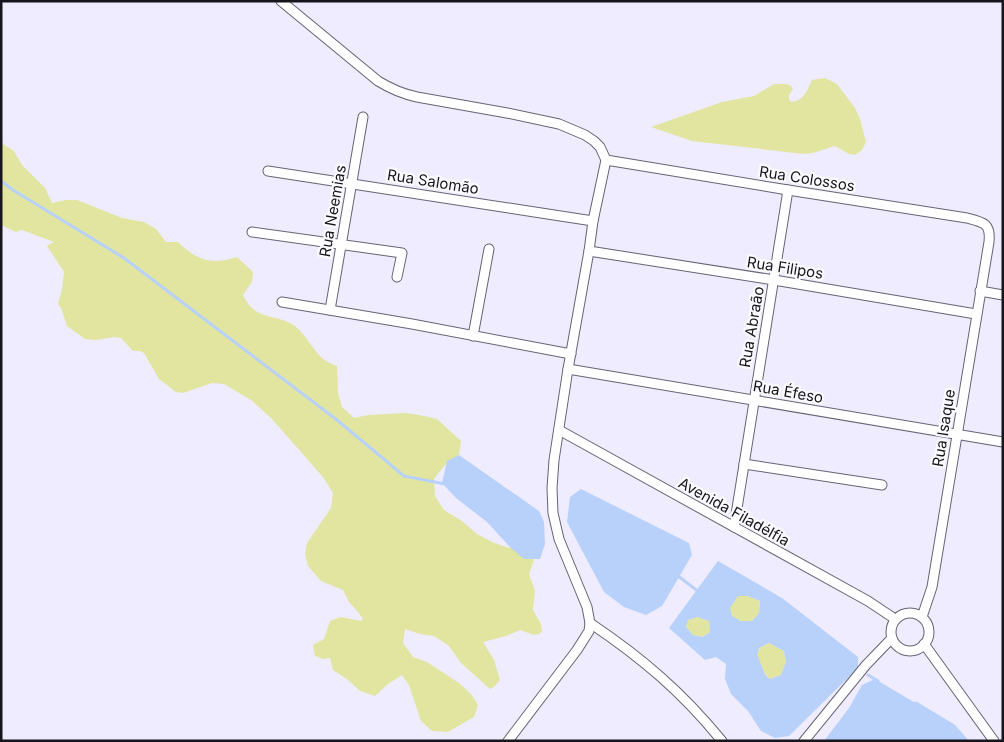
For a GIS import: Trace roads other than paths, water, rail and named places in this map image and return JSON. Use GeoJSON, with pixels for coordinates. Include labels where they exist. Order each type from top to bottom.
{"type":"FeatureCollection","features":[{"type":"Feature","properties":{"kind":"street"},"geometry":{"type":"LineString","coordinates":[[281,1],[378,81],[390,88],[417,97],[559,124],[585,135],[600,146],[606,160],[593,221],[568,369],[554,460],[552,488],[559,539],[587,607],[590,623],[589,631],[577,650],[508,741]]}},
{"type":"Feature","properties":{"kind":"street","name":"Rua Neemias"},"geometry":{"type":"LineString","coordinates":[[330,310],[363,117]]}},
{"type":"Feature","properties":{"kind":"street","name":"Rua Colossos"},"geometry":{"type":"LineString","coordinates":[[606,160],[978,220],[983,222],[988,229],[989,242]]}},
{"type":"Feature","properties":{"kind":"street","name":"Rua Salomão"},"geometry":{"type":"LineString","coordinates":[[268,171],[593,221]]}},
{"type":"Feature","properties":{"kind":"street","name":"Rua Abraão"},"geometry":{"type":"LineString","coordinates":[[734,528],[788,190]]}},
{"type":"Feature","properties":{"kind":"street"},"geometry":{"type":"LineString","coordinates":[[252,232],[402,253],[397,277]]}},
{"type":"Feature","properties":{"kind":"street","name":"Rua Isaque"},"geometry":{"type":"LineString","coordinates":[[922,617],[932,587],[989,242]]}},
{"type":"Feature","properties":{"kind":"street"},"geometry":{"type":"LineString","coordinates":[[473,336],[488,249]]}},
{"type":"Feature","properties":{"kind":"street","name":"Rua Filipos"},"geometry":{"type":"LineString","coordinates":[[589,251],[976,314]]}},
{"type":"Feature","properties":{"kind":"street"},"geometry":{"type":"LineString","coordinates":[[980,291],[1003,295]]}},
{"type":"Feature","properties":{"kind":"street"},"geometry":{"type":"LineString","coordinates":[[282,302],[571,354]]}},
{"type":"Feature","properties":{"kind":"street","name":"Rua Éfeso"},"geometry":{"type":"LineString","coordinates":[[568,369],[1003,442]]}},
{"type":"Feature","properties":{"kind":"street","name":"Avenida Filadélfia"},"geometry":{"type":"LineString","coordinates":[[559,430],[868,601],[895,619]]}},
{"type":"Feature","properties":{"kind":"street"},"geometry":{"type":"LineString","coordinates":[[744,464],[882,485]]}},
{"type":"Feature","properties":{"kind":"street"},"geometry":{"type":"LineString","coordinates":[[908,613],[922,617],[927,623],[929,630],[928,638],[919,649],[906,651],[895,644],[891,632],[895,619],[901,614],[908,613]]}},
{"type":"Feature","properties":{"kind":"street"},"geometry":{"type":"LineString","coordinates":[[590,623],[623,645],[664,679],[686,700],[722,741]]}},
{"type":"Feature","properties":{"kind":"street"},"geometry":{"type":"LineString","coordinates":[[804,741],[866,665],[892,638]]}},
{"type":"Feature","properties":{"kind":"street"},"geometry":{"type":"LineString","coordinates":[[924,644],[994,741]]}},
{"type":"Feature","properties":{"kind":"water"},"geometry":{"type":"Polygon","coordinates":[[[459,455],[539,511],[544,522],[545,544],[540,559],[524,559],[487,522],[456,498],[442,483],[447,461],[459,455]]]}},
{"type":"Feature","properties":{"kind":"water"},"geometry":{"type":"Polygon","coordinates":[[[581,489],[689,543],[692,555],[662,606],[646,615],[624,607],[604,592],[567,522],[570,497],[581,489]]]}},
{"type":"Feature","properties":{"kind":"water"},"geometry":{"type":"Polygon","coordinates":[[[718,561],[782,598],[858,657],[858,668],[789,736],[775,738],[761,731],[748,711],[731,694],[725,679],[726,664],[716,657],[705,660],[669,628],[718,561]],[[738,596],[730,608],[732,616],[741,621],[752,621],[759,613],[760,601],[748,596],[738,596]],[[697,617],[688,620],[686,627],[693,635],[703,637],[710,632],[709,621],[697,617]],[[769,643],[759,648],[758,662],[763,672],[770,679],[781,675],[786,662],[784,651],[769,643]]]}},
{"type":"Feature","properties":{"kind":"water"},"geometry":{"type":"Polygon","coordinates":[[[875,679],[954,726],[967,741],[824,741],[849,708],[862,685],[875,679]]]}},
{"type":"Feature","properties":{"kind":"waterway"},"geometry":{"type":"LineString","coordinates":[[1,181],[124,258],[337,420],[404,476],[445,484]]}},
{"type":"Feature","properties":{"kind":"waterway"},"geometry":{"type":"LineString","coordinates":[[678,576],[699,592]]}},
{"type":"Feature","properties":{"kind":"waterway"},"geometry":{"type":"LineString","coordinates":[[754,655],[764,676]]}},
{"type":"Feature","properties":{"kind":"waterway"},"geometry":{"type":"LineString","coordinates":[[868,675],[878,681]]}},
{"type":"Feature","properties":{"kind":"waterway"},"geometry":{"type":"LineString","coordinates":[[916,703],[954,726],[967,741]]}}]}
